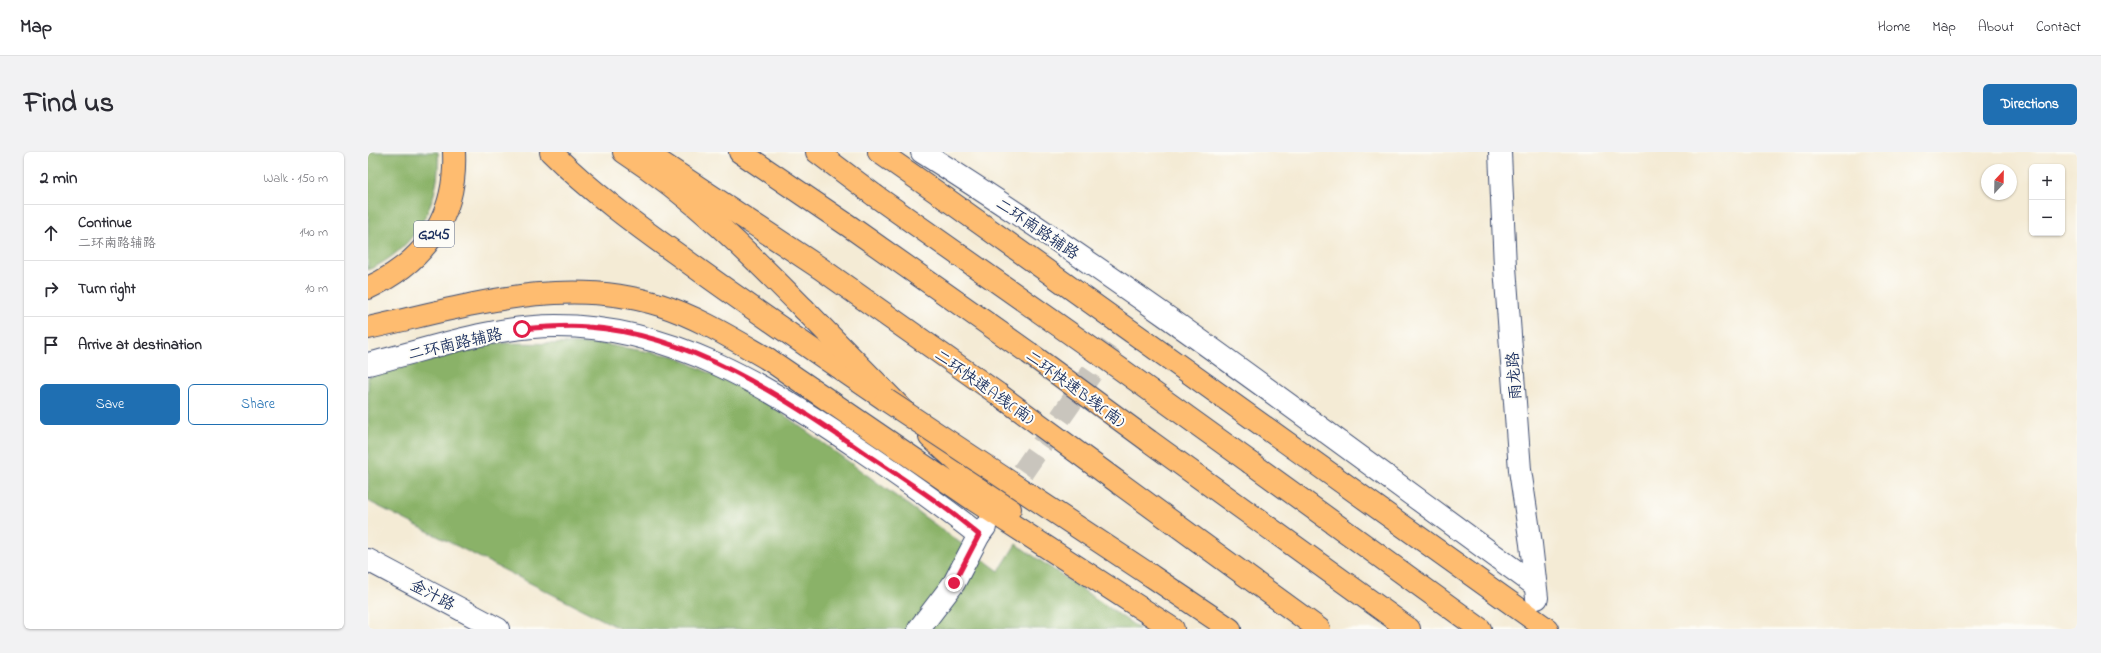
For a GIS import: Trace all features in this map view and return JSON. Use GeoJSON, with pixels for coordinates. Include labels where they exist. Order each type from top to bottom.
{"type":"FeatureCollection","features":[{"type":"Feature","properties":{"kind":"main road","name":"G245"},"geometry":{"type":"LineString","coordinates":[[368,288],[394,274],[408,264],[419,253],[439,227],[451,198],[454,174],[454,152]]}},
{"type":"Feature","properties":{"kind":"main road"},"geometry":{"type":"LineString","coordinates":[[551,152],[579,178],[636,224],[729,293],[886,400],[1230,629]]}},
{"type":"Feature","properties":{"kind":"main road"},"geometry":{"type":"LineString","coordinates":[[624,152],[702,210],[729,233],[902,409],[991,494],[1085,570],[1131,602]]}},
{"type":"Feature","properties":{"kind":"main road","name":"二环快速A线(南)"},"geometry":{"type":"LineString","coordinates":[[645,152],[832,277],[998,394],[1319,629]]}},
{"type":"Feature","properties":{"kind":"main road","name":"二环快速B线(南)"},"geometry":{"type":"LineString","coordinates":[[740,152],[922,277],[1409,629]]}},
{"type":"Feature","properties":{"kind":"main road"},"geometry":{"type":"LineString","coordinates":[[817,152],[982,273],[1122,370],[1480,629]]}},
{"type":"Feature","properties":{"kind":"main road"},"geometry":{"type":"LineString","coordinates":[[880,152],[1547,629]]}},
{"type":"Feature","properties":{"kind":"main road"},"geometry":{"type":"LineString","coordinates":[[368,328],[491,301],[542,292],[614,294],[661,305],[691,317],[768,359],[968,496],[1172,629]]}},
{"type":"Feature","properties":{"kind":"street","name":"二环南路辅路"},"geometry":{"type":"LineString","coordinates":[[922,152],[1067,247],[1139,305],[1536,591]]}},
{"type":"Feature","properties":{"kind":"street","name":"雨龙路"},"geometry":{"type":"LineString","coordinates":[[1500,152],[1505,267],[1520,470],[1531,544],[1536,591]]}},
{"type":"Feature","properties":{"kind":"street","name":"二环南路辅路"},"geometry":{"type":"LineString","coordinates":[[368,364],[491,333],[554,326],[589,327],[623,332],[656,340],[719,364],[781,398],[982,531],[954,583],[919,629]]}},
{"type":"Feature","properties":{"kind":"street","name":"金汁路"},"geometry":{"type":"LineString","coordinates":[[368,560],[498,629]]}},
{"type":"Feature","properties":{"kind":"green space"},"geometry":{"type":"Polygon","coordinates":[[[368,152],[438,152],[438,171],[430,206],[412,237],[385,261],[368,270],[368,152]]]}},
{"type":"Feature","properties":{"kind":"green space"},"geometry":{"type":"Polygon","coordinates":[[[494,343],[602,344],[674,356],[761,398],[999,571],[1016,544],[1140,629],[621,629],[368,501],[368,377],[494,343]]]}},
{"type":"Feature","properties":{"kind":"tunnel"},"geometry":{"type":"LineString","coordinates":[[1004,499],[1136,309]]}},
{"type":"Feature","properties":{"kind":"route"},"geometry":{"type":"LineString","coordinates":[[522,329],[554,326],[589,327],[623,332],[656,340],[719,364],[775,394],[880,463],[979,535],[954,583]]}}]}
